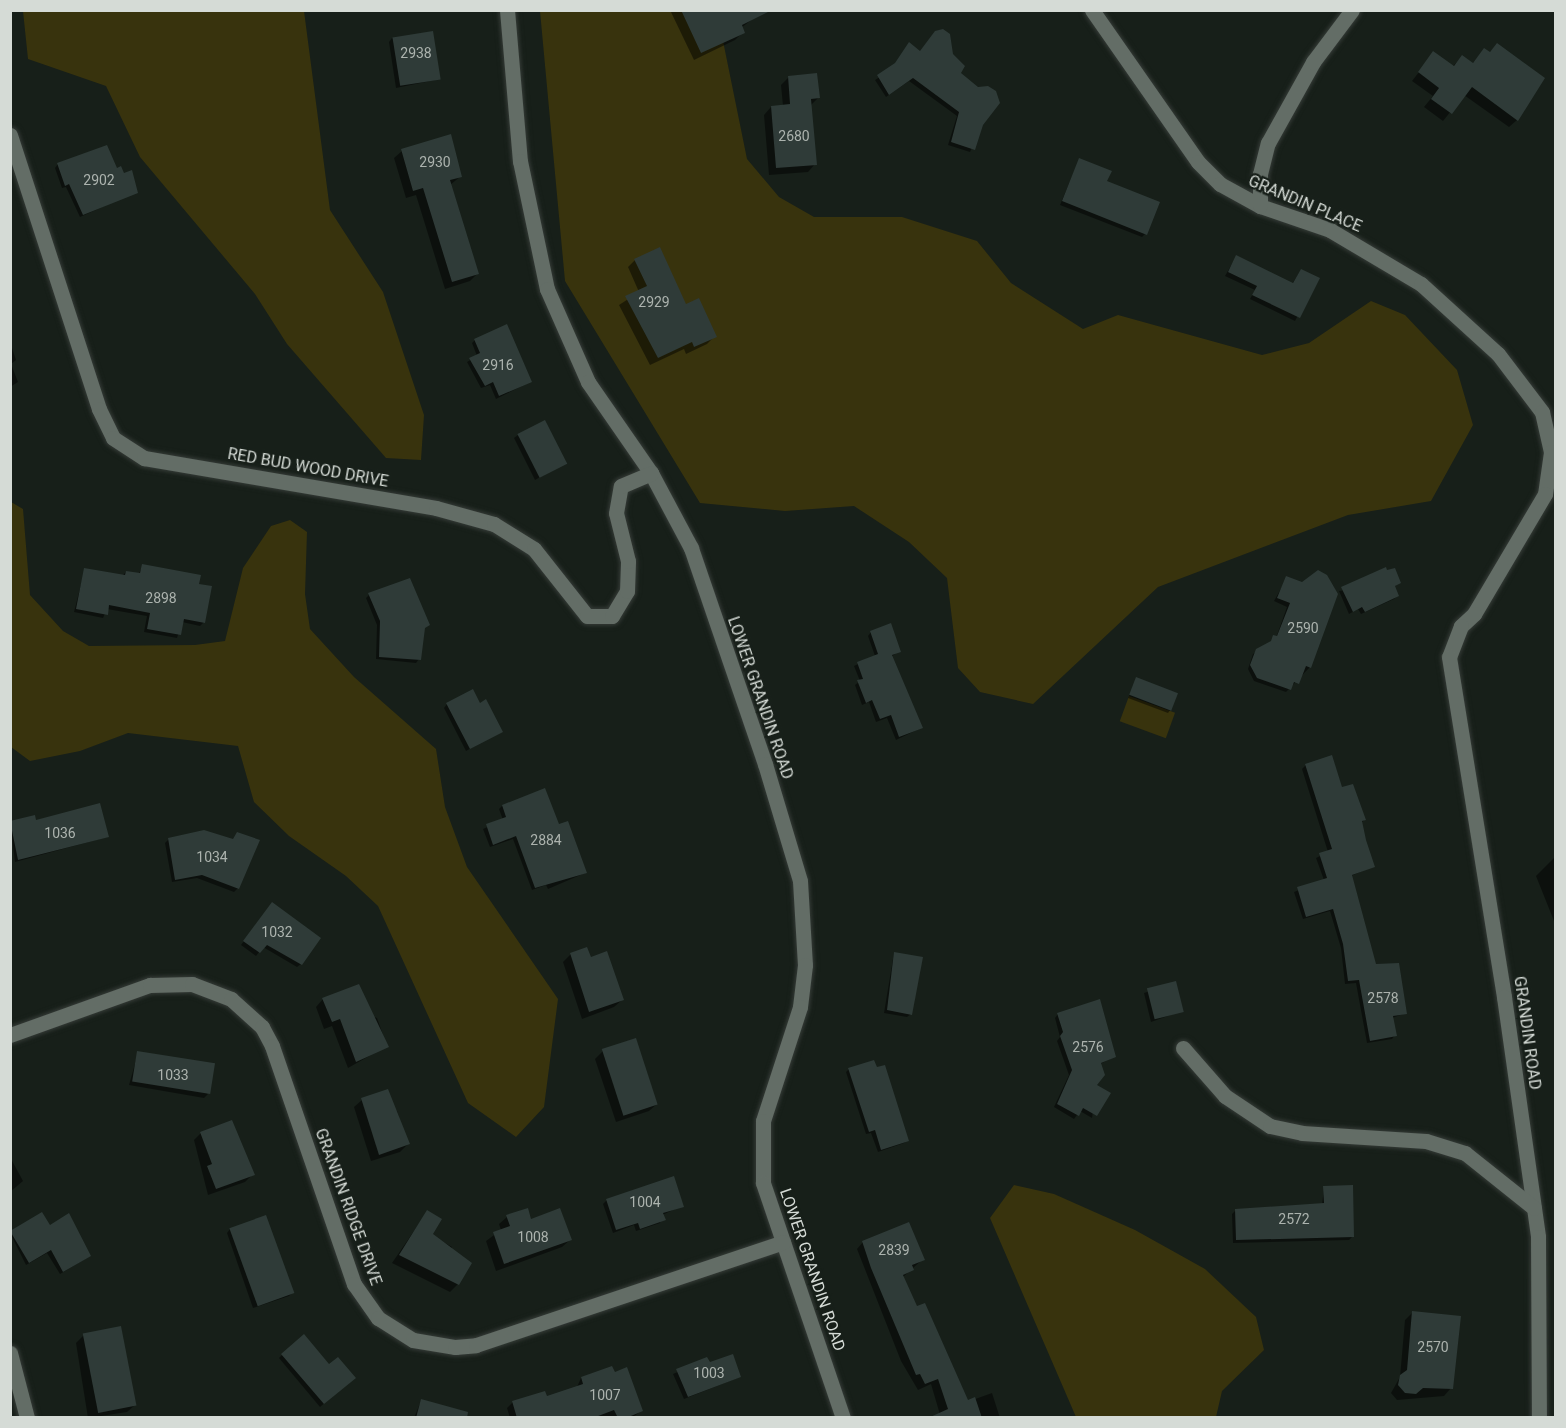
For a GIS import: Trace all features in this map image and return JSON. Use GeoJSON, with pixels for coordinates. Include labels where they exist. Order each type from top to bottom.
{"type":"FeatureCollection","features":[{"type":"Feature","properties":{"kind":"street","name":"LOWER GRANDIN ROAD"},"geometry":{"type":"LineString","coordinates":[[507,10],[520,161],[547,289],[588,382],[651,473],[691,548],[765,764],[800,881],[805,965],[800,1007],[763,1120],[760,1152],[765,1193],[843,1418]]}},
{"type":"Feature","properties":{"kind":"street","name":"GRANDIN PLACE"},"geometry":{"type":"LineString","coordinates":[[1092,10],[1198,162],[1220,184],[1260,206],[1330,230],[1420,284],[1498,354],[1542,412],[1551,452],[1545,494],[1474,614],[1461,626],[1449,657]]}},
{"type":"Feature","properties":{"kind":"street"},"geometry":{"type":"LineString","coordinates":[[1260,206],[1260,174],[1268,143],[1313,62],[1352,10]]}},
{"type":"Feature","properties":{"kind":"street","name":"RED BUD WOOD DRIVE"},"geometry":{"type":"LineString","coordinates":[[10,135],[99,409],[113,438],[144,458],[436,508],[494,524],[534,549],[587,616],[612,616],[627,591],[628,561],[616,513],[621,486],[651,473]]}},
{"type":"Feature","properties":{"kind":"street","name":"GRANDIN ROAD"},"geometry":{"type":"LineString","coordinates":[[1449,657],[1534,1208],[1539,1268],[1539,1418]]}},
{"type":"Feature","properties":{"kind":"street","name":"GRANDIN RIDGE DRIVE"},"geometry":{"type":"LineString","coordinates":[[10,1035],[150,985],[192,984],[231,999],[262,1027],[272,1046],[354,1284],[378,1318],[413,1340],[455,1347],[476,1345],[783,1242]]}},
{"type":"Feature","properties":{"kind":"street"},"geometry":{"type":"LineString","coordinates":[[1183,1048],[1225,1096],[1270,1126],[1302,1133],[1426,1141],[1465,1153],[1534,1208]]}},
{"type":"Feature","properties":{"kind":"street"},"geometry":{"type":"LineString","coordinates":[[10,1353],[27,1418]]}},
{"type":"Feature","properties":{"kind":"shaded area"},"geometry":{"type":"Polygon","coordinates":[[[23,11],[304,11],[330,210],[383,292],[424,415],[421,460],[386,458],[287,344],[255,294],[140,157],[106,86],[28,59],[23,11]]]}},
{"type":"Feature","properties":{"kind":"shaded area"},"geometry":{"type":"Polygon","coordinates":[[[540,11],[726,11],[722,36],[747,159],[779,197],[814,217],[902,217],[977,241],[1011,283],[1083,329],[1118,315],[1262,355],[1309,343],[1371,301],[1405,315],[1457,370],[1473,425],[1431,501],[1348,515],[1158,587],[1033,704],[980,692],[958,668],[947,578],[909,542],[854,506],[785,511],[700,503],[565,281],[540,11]]]}},
{"type":"Feature","properties":{"kind":"shaded area"},"geometry":{"type":"Polygon","coordinates":[[[11,502],[23,509],[30,595],[63,631],[89,646],[195,645],[225,641],[243,568],[271,526],[290,520],[307,532],[305,594],[310,629],[354,677],[436,749],[445,807],[467,867],[558,999],[544,1107],[516,1137],[468,1103],[378,906],[346,876],[289,836],[254,802],[238,746],[128,733],[80,751],[30,761],[11,747],[11,502]]]}},
{"type":"Feature","properties":{"kind":"shaded area"},"geometry":{"type":"Polygon","coordinates":[[[1129,696],[1175,713],[1166,738],[1120,721],[1129,696]]]}},
{"type":"Feature","properties":{"kind":"shaded area"},"geometry":{"type":"Polygon","coordinates":[[[1014,1185],[1054,1194],[1135,1230],[1205,1269],[1256,1317],[1264,1350],[1222,1391],[1216,1417],[1076,1417],[990,1218],[1014,1185]]]}},
{"type":"Feature","properties":{"kind":"building"},"geometry":{"type":"Polygon","coordinates":[[[681,10],[772,10],[742,25],[745,33],[701,53],[681,10]]]}},
{"type":"Feature","properties":{"kind":"building"},"geometry":{"type":"Polygon","coordinates":[[[943,29],[950,34],[953,54],[965,66],[961,73],[978,87],[988,86],[996,91],[1000,103],[983,125],[975,150],[951,142],[959,112],[913,78],[889,95],[877,75],[895,63],[909,42],[920,51],[935,31],[943,29]]]}},
{"type":"Feature","properties":{"kind":"building"},"geometry":{"type":"Polygon","coordinates":[[[433,31],[441,79],[400,86],[393,37],[433,31]]]}},
{"type":"Feature","properties":{"kind":"building"},"geometry":{"type":"Polygon","coordinates":[[[1497,43],[1545,78],[1518,121],[1472,87],[1452,114],[1431,99],[1439,88],[1418,72],[1433,51],[1454,66],[1462,55],[1473,63],[1484,48],[1490,52],[1497,43]]]}},
{"type":"Feature","properties":{"kind":"building"},"geometry":{"type":"Polygon","coordinates":[[[817,73],[820,98],[811,99],[817,165],[776,168],[771,106],[790,104],[788,76],[817,73]]]}},
{"type":"Feature","properties":{"kind":"building"},"geometry":{"type":"Polygon","coordinates":[[[451,134],[462,177],[450,180],[479,274],[452,282],[423,188],[413,191],[401,149],[451,134]]]}},
{"type":"Feature","properties":{"kind":"building"},"geometry":{"type":"Polygon","coordinates":[[[107,145],[117,168],[121,166],[124,173],[132,170],[138,193],[83,215],[69,184],[65,186],[57,163],[107,145]]]}},
{"type":"Feature","properties":{"kind":"building"},"geometry":{"type":"Polygon","coordinates":[[[1079,158],[1112,171],[1107,181],[1160,202],[1147,235],[1062,201],[1079,158]]]}},
{"type":"Feature","properties":{"kind":"building"},"geometry":{"type":"Polygon","coordinates":[[[660,247],[686,304],[699,298],[717,337],[694,347],[692,342],[658,358],[625,296],[647,286],[634,259],[660,247]]]}},
{"type":"Feature","properties":{"kind":"building"},"geometry":{"type":"Polygon","coordinates":[[[1236,255],[1293,283],[1301,269],[1320,278],[1300,318],[1252,295],[1257,286],[1228,272],[1236,255]]]}},
{"type":"Feature","properties":{"kind":"building"},"geometry":{"type":"Polygon","coordinates":[[[507,324],[532,382],[499,396],[493,382],[485,386],[469,358],[480,353],[474,339],[507,324]]]}},
{"type":"Feature","properties":{"kind":"building"},"geometry":{"type":"Polygon","coordinates":[[[545,420],[567,464],[540,478],[517,434],[545,420]]]}},
{"type":"Feature","properties":{"kind":"building"},"geometry":{"type":"Polygon","coordinates":[[[142,564],[201,575],[199,584],[212,586],[205,623],[184,619],[181,635],[147,629],[150,613],[109,605],[108,615],[76,609],[84,568],[125,575],[126,571],[140,573],[142,564]]]}},
{"type":"Feature","properties":{"kind":"building"},"geometry":{"type":"Polygon","coordinates":[[[1386,567],[1387,570],[1395,568],[1401,583],[1395,586],[1399,596],[1365,612],[1362,607],[1353,612],[1341,587],[1386,567]]]}},
{"type":"Feature","properties":{"kind":"building"},"geometry":{"type":"Polygon","coordinates":[[[1318,570],[1327,575],[1338,594],[1311,668],[1306,666],[1299,684],[1294,682],[1291,690],[1257,678],[1250,665],[1256,649],[1271,641],[1273,635],[1277,636],[1290,603],[1277,598],[1286,576],[1302,582],[1318,570]]]}},
{"type":"Feature","properties":{"kind":"building"},"geometry":{"type":"Polygon","coordinates":[[[410,578],[430,625],[425,628],[421,660],[379,657],[380,621],[368,593],[410,578]]]}},
{"type":"Feature","properties":{"kind":"building"},"geometry":{"type":"Polygon","coordinates":[[[891,623],[901,652],[892,655],[923,728],[899,737],[891,715],[880,719],[872,700],[866,703],[857,680],[863,679],[857,662],[878,654],[870,631],[891,623]]]}},
{"type":"Feature","properties":{"kind":"building"},"geometry":{"type":"Polygon","coordinates":[[[1136,677],[1178,693],[1171,711],[1129,695],[1136,677]]]}},
{"type":"Feature","properties":{"kind":"building"},"geometry":{"type":"Polygon","coordinates":[[[473,689],[480,703],[486,699],[503,732],[470,749],[446,703],[473,689]]]}},
{"type":"Feature","properties":{"kind":"building"},"geometry":{"type":"Polygon","coordinates":[[[1332,755],[1342,787],[1353,784],[1366,820],[1362,821],[1375,867],[1352,875],[1376,964],[1399,963],[1407,1014],[1393,1016],[1397,1036],[1370,1041],[1359,980],[1348,981],[1343,944],[1333,909],[1306,917],[1297,887],[1327,878],[1319,853],[1332,849],[1305,764],[1332,755]]]}},
{"type":"Feature","properties":{"kind":"building"},"geometry":{"type":"Polygon","coordinates":[[[545,788],[559,824],[568,821],[587,873],[535,888],[516,836],[493,845],[486,824],[506,817],[502,805],[545,788]]]}},
{"type":"Feature","properties":{"kind":"building"},"geometry":{"type":"Polygon","coordinates":[[[100,803],[109,837],[18,860],[10,821],[35,815],[36,820],[100,803]]]}},
{"type":"Feature","properties":{"kind":"building"},"geometry":{"type":"Polygon","coordinates":[[[204,830],[233,839],[237,832],[260,840],[239,889],[202,875],[175,880],[168,838],[204,830]]]}},
{"type":"Feature","properties":{"kind":"building"},"geometry":{"type":"Polygon","coordinates":[[[272,902],[321,938],[302,965],[267,945],[260,953],[243,941],[272,902]]]}},
{"type":"Feature","properties":{"kind":"building"},"geometry":{"type":"Polygon","coordinates":[[[587,947],[591,957],[607,951],[624,1000],[589,1012],[570,953],[587,947]]]}},
{"type":"Feature","properties":{"kind":"building"},"geometry":{"type":"Polygon","coordinates":[[[894,952],[923,957],[912,1015],[887,1010],[894,952]]]}},
{"type":"Feature","properties":{"kind":"building"},"geometry":{"type":"Polygon","coordinates":[[[1176,981],[1184,1012],[1155,1019],[1147,988],[1176,981]]]}},
{"type":"Feature","properties":{"kind":"building"},"geometry":{"type":"Polygon","coordinates":[[[359,984],[389,1047],[356,1062],[340,1019],[332,1022],[322,998],[359,984]]]}},
{"type":"Feature","properties":{"kind":"building"},"geometry":{"type":"Polygon","coordinates":[[[1100,999],[1116,1057],[1101,1063],[1105,1075],[1097,1085],[1111,1093],[1097,1116],[1083,1108],[1079,1116],[1057,1104],[1072,1070],[1060,1036],[1063,1032],[1057,1013],[1100,999]]]}},
{"type":"Feature","properties":{"kind":"building"},"geometry":{"type":"Polygon","coordinates":[[[636,1038],[658,1105],[623,1116],[602,1049],[636,1038]]]}},
{"type":"Feature","properties":{"kind":"building"},"geometry":{"type":"Polygon","coordinates":[[[137,1051],[215,1063],[210,1094],[132,1082],[137,1051]]]}},
{"type":"Feature","properties":{"kind":"building"},"geometry":{"type":"Polygon","coordinates":[[[874,1060],[877,1067],[885,1065],[909,1141],[881,1150],[875,1130],[869,1132],[848,1068],[874,1060]]]}},
{"type":"Feature","properties":{"kind":"building"},"geometry":{"type":"Polygon","coordinates":[[[388,1089],[410,1144],[379,1155],[361,1098],[388,1089]]]}},
{"type":"Feature","properties":{"kind":"building"},"geometry":{"type":"Polygon","coordinates":[[[232,1120],[255,1175],[216,1189],[207,1166],[212,1164],[200,1132],[232,1120]]]}},
{"type":"Feature","properties":{"kind":"building"},"geometry":{"type":"Polygon","coordinates":[[[674,1176],[684,1207],[663,1213],[666,1220],[640,1229],[638,1223],[616,1230],[606,1199],[674,1176]]]}},
{"type":"Feature","properties":{"kind":"building"},"geometry":{"type":"Polygon","coordinates":[[[1353,1185],[1354,1237],[1236,1240],[1235,1209],[1324,1203],[1323,1186],[1353,1185]]]}},
{"type":"Feature","properties":{"kind":"building"},"geometry":{"type":"Polygon","coordinates":[[[528,1208],[531,1219],[560,1208],[572,1240],[504,1264],[493,1232],[510,1226],[506,1215],[528,1208]]]}},
{"type":"Feature","properties":{"kind":"building"},"geometry":{"type":"Polygon","coordinates":[[[427,1210],[442,1219],[433,1234],[472,1263],[459,1285],[399,1255],[427,1210]]]}},
{"type":"Feature","properties":{"kind":"building"},"geometry":{"type":"Polygon","coordinates":[[[42,1212],[50,1225],[69,1213],[91,1256],[63,1272],[51,1250],[29,1263],[10,1231],[42,1212]]]}},
{"type":"Feature","properties":{"kind":"building"},"geometry":{"type":"Polygon","coordinates":[[[266,1215],[294,1293],[258,1306],[229,1228],[266,1215]]]}},
{"type":"Feature","properties":{"kind":"building"},"geometry":{"type":"Polygon","coordinates":[[[909,1222],[925,1260],[912,1265],[914,1270],[903,1275],[917,1306],[925,1303],[968,1400],[975,1397],[982,1418],[928,1418],[948,1409],[938,1379],[925,1384],[920,1374],[916,1375],[871,1268],[862,1241],[909,1222]]]}},
{"type":"Feature","properties":{"kind":"building"},"geometry":{"type":"Polygon","coordinates":[[[1412,1311],[1461,1316],[1453,1389],[1423,1388],[1416,1394],[1405,1393],[1398,1385],[1400,1375],[1407,1370],[1412,1311]]]}},
{"type":"Feature","properties":{"kind":"building"},"geometry":{"type":"Polygon","coordinates":[[[121,1326],[136,1406],[98,1413],[83,1333],[121,1326]]]}},
{"type":"Feature","properties":{"kind":"building"},"geometry":{"type":"Polygon","coordinates":[[[304,1334],[329,1364],[338,1357],[356,1378],[324,1404],[281,1354],[304,1334]]]}},
{"type":"Feature","properties":{"kind":"building"},"geometry":{"type":"Polygon","coordinates":[[[733,1354],[741,1377],[688,1397],[676,1369],[707,1357],[710,1362],[733,1354]]]}},
{"type":"Feature","properties":{"kind":"building"},"geometry":{"type":"Polygon","coordinates":[[[612,1366],[615,1372],[627,1367],[643,1411],[626,1418],[618,1418],[614,1410],[593,1418],[517,1418],[512,1401],[545,1391],[547,1396],[583,1384],[581,1377],[612,1366]]]}},
{"type":"Feature","properties":{"kind":"building"},"geometry":{"type":"Polygon","coordinates":[[[421,1399],[468,1412],[467,1418],[416,1418],[421,1399]]]}}]}
